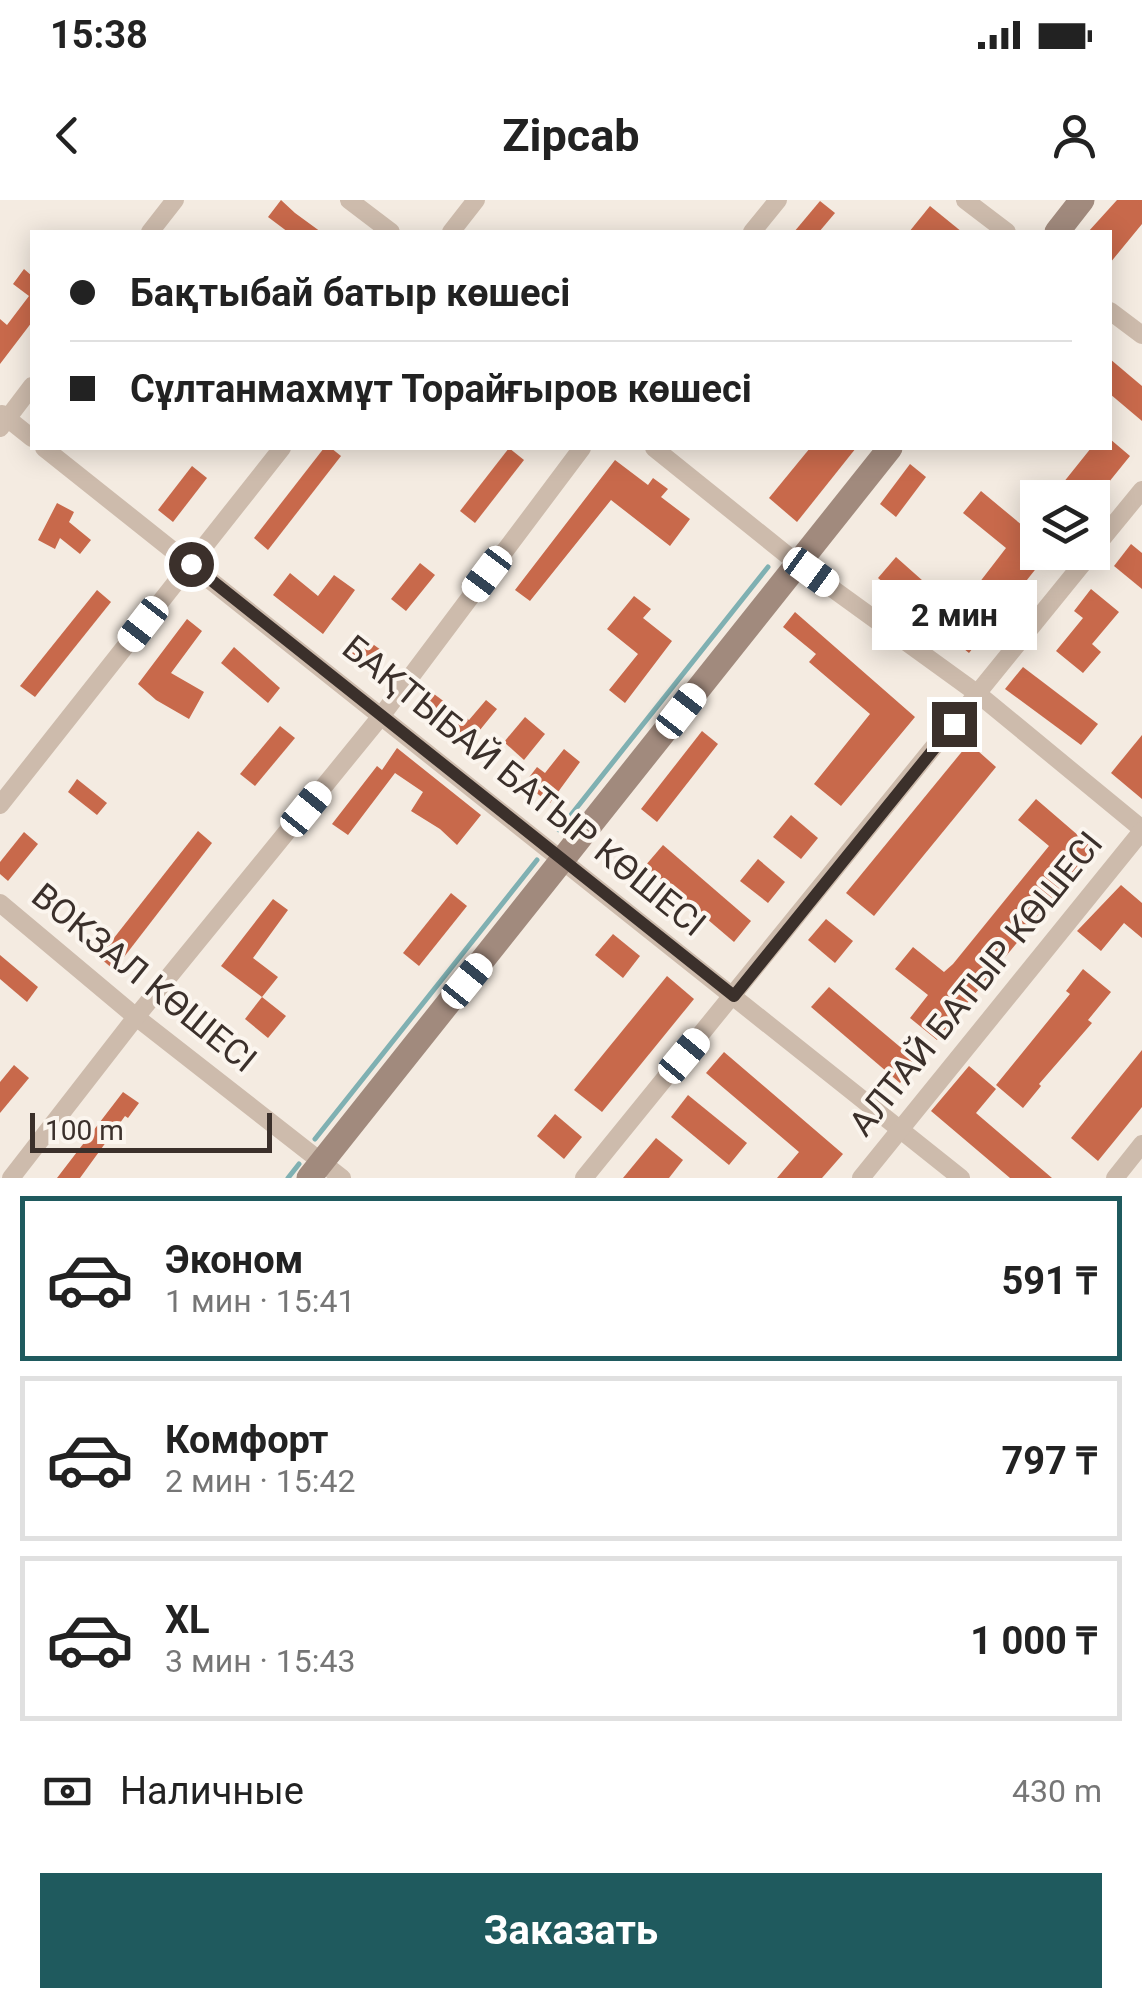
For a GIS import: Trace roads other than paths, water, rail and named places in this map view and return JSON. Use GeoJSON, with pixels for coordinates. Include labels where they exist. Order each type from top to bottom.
{"type":"FeatureCollection","features":[{"type":"Feature","properties":{"kind":"main road"},"geometry":{"type":"LineString","coordinates":[[1059,230],[1082,200]]}},
{"type":"Feature","properties":{"kind":"main road"},"geometry":{"type":"LineString","coordinates":[[324,1173],[564,860],[888,450]]}},
{"type":"Feature","properties":{"kind":"street"},"geometry":{"type":"LineString","coordinates":[[152,230],[175,200]]}},
{"type":"Feature","properties":{"kind":"street"},"geometry":{"type":"LineString","coordinates":[[349,200],[388,230]]}},
{"type":"Feature","properties":{"kind":"street"},"geometry":{"type":"LineString","coordinates":[[453,230],[476,200]]}},
{"type":"Feature","properties":{"kind":"street"},"geometry":{"type":"LineString","coordinates":[[754,230],[778,200]]}},
{"type":"Feature","properties":{"kind":"street"},"geometry":{"type":"LineString","coordinates":[[965,200],[1004,230]]}},
{"type":"Feature","properties":{"kind":"street"},"geometry":{"type":"LineString","coordinates":[[1112,312],[1142,335]]}},
{"type":"Feature","properties":{"kind":"street"},"geometry":{"type":"LineString","coordinates":[[30,388],[2,420],[30,437]]}},
{"type":"Feature","properties":{"kind":"street","name":"БАҚТЫБАЙ БАТЫР КӨШЕСІ"},"geometry":{"type":"LineString","coordinates":[[47,450],[961,1178]]}},
{"type":"Feature","properties":{"kind":"street"},"geometry":{"type":"LineString","coordinates":[[0,806],[280,450]]}},
{"type":"Feature","properties":{"kind":"street"},"geometry":{"type":"LineString","coordinates":[[11,1178],[136,1017],[382,715],[581,450]]}},
{"type":"Feature","properties":{"kind":"street"},"geometry":{"type":"LineString","coordinates":[[657,450],[797,562],[978,694],[1142,830]]}},
{"type":"Feature","properties":{"kind":"street"},"geometry":{"type":"LineString","coordinates":[[1110,530],[1142,490]]}},
{"type":"Feature","properties":{"kind":"street"},"geometry":{"type":"LineString","coordinates":[[584,1178],[1078,570]]}},
{"type":"Feature","properties":{"kind":"street","name":"АЛТАЙ БАТЫР КӨШЕСІ"},"geometry":{"type":"LineString","coordinates":[[861,1178],[1142,830]]}},
{"type":"Feature","properties":{"kind":"street","name":"ВОКЗАЛ КӨШЕСІ"},"geometry":{"type":"LineString","coordinates":[[0,902],[324,1173]]}},
{"type":"Feature","properties":{"kind":"street"},"geometry":{"type":"LineString","coordinates":[[1115,1178],[1142,1144]]}},
{"type":"Feature","properties":{"kind":"waterway"},"geometry":{"type":"LineString","coordinates":[[559,830],[768,567]]}},
{"type":"Feature","properties":{"kind":"waterway"},"geometry":{"type":"LineString","coordinates":[[315,1139],[537,860]]}},
{"type":"Feature","properties":{"kind":"waterway"},"geometry":{"type":"LineString","coordinates":[[288,1178],[299,1164]]}}]}
